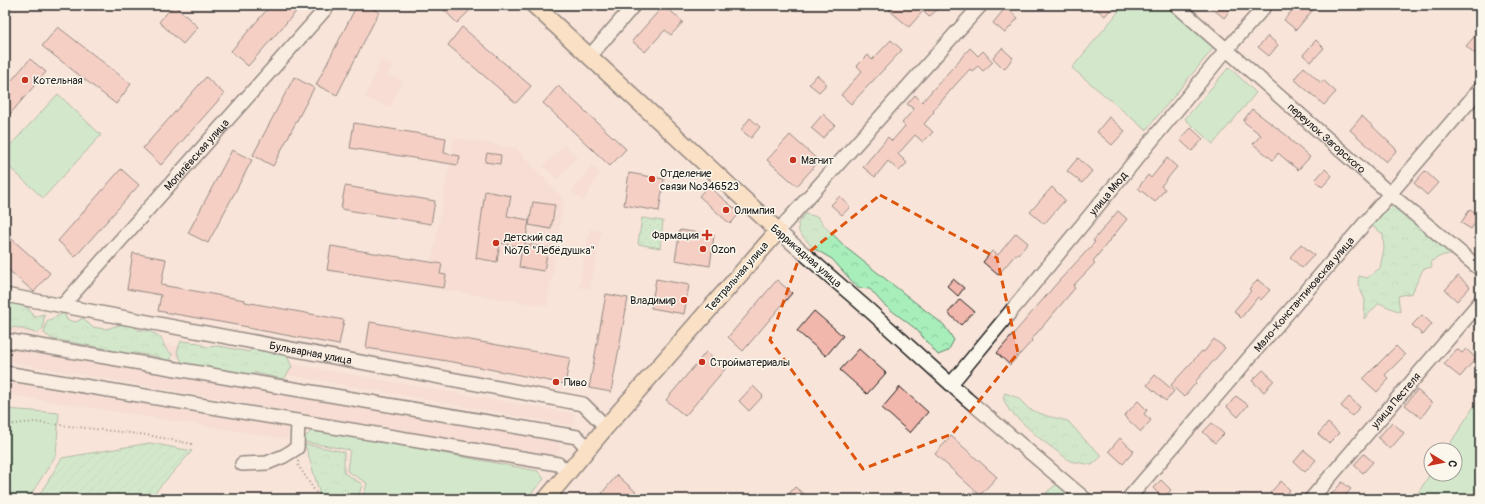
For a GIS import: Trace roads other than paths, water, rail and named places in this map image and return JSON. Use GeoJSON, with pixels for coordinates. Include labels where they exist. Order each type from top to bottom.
{"type":"FeatureCollection","features":[{"type":"Feature","properties":{"kind":"main road","name":"Баррикадная улица"},"geometry":{"type":"LineString","coordinates":[[534,5],[778,231]]}},
{"type":"Feature","properties":{"kind":"main road","name":"Театральная улица"},"geometry":{"type":"LineString","coordinates":[[546,499],[606,427],[778,231]]}},
{"type":"Feature","properties":{"kind":"street","name":"Могилёвская улица"},"geometry":{"type":"LineString","coordinates":[[63,305],[329,5]]}},
{"type":"Feature","properties":{"kind":"street"},"geometry":{"type":"LineString","coordinates":[[589,56],[634,5]]}},
{"type":"Feature","properties":{"kind":"street","name":"Театральная улица"},"geometry":{"type":"LineString","coordinates":[[778,231],[981,5]]}},
{"type":"Feature","properties":{"kind":"street","name":"переулок Загорского"},"geometry":{"type":"LineString","coordinates":[[1176,5],[1389,193],[1480,269]]}},
{"type":"Feature","properties":{"kind":"street","name":"улица Мюд"},"geometry":{"type":"LineString","coordinates":[[951,384],[1227,49],[1266,5]]}},
{"type":"Feature","properties":{"kind":"street","name":"Мало-Константиновская улица"},"geometry":{"type":"LineString","coordinates":[[1128,499],[1389,193],[1480,89]]}},
{"type":"Feature","properties":{"kind":"street","name":"Баррикадная улица"},"geometry":{"type":"LineString","coordinates":[[778,231],[951,384],[1085,499]]}},
{"type":"Feature","properties":{"kind":"street","name":"Бульварная улица"},"geometry":{"type":"LineString","coordinates":[[5,295],[583,404],[606,427]]}},
{"type":"Feature","properties":{"kind":"street","name":"улица Пестеля"},"geometry":{"type":"LineString","coordinates":[[1311,499],[1480,302]]}},
{"type":"Feature","properties":{"kind":"street"},"geometry":{"type":"LineString","coordinates":[[5,340],[577,437],[589,449]]}},
{"type":"Feature","properties":{"kind":"street"},"geometry":{"type":"LineString","coordinates":[[5,373],[558,464],[568,473]]}},
{"type":"Feature","properties":{"kind":"street"},"geometry":{"type":"LineString","coordinates":[[242,464],[267,462],[284,456],[297,448],[298,421]]}},
{"type":"Feature","properties":{"kind":"place","name":"Котельная"},"geometry":{"type":"Point","coordinates":[25,80]}},
{"type":"Feature","properties":{"kind":"place","name":"Магнит"},"geometry":{"type":"Point","coordinates":[793,160]}},
{"type":"Feature","properties":{"kind":"place","name":"Отделение связи №346523"},"geometry":{"type":"Point","coordinates":[652,179]}},
{"type":"Feature","properties":{"kind":"place","name":"Олимпия"},"geometry":{"type":"Point","coordinates":[726,210]}},
{"type":"Feature","properties":{"kind":"place","name":"Фармация"},"geometry":{"type":"Point","coordinates":[707,235]}},
{"type":"Feature","properties":{"kind":"place","name":"Детский сад №76 \"Лебёдушка\""},"geometry":{"type":"Point","coordinates":[496,243]}},
{"type":"Feature","properties":{"kind":"place","name":"Ozon"},"geometry":{"type":"Point","coordinates":[703,249]}},
{"type":"Feature","properties":{"kind":"place","name":"Владимир"},"geometry":{"type":"Point","coordinates":[684,300]}},
{"type":"Feature","properties":{"kind":"place","name":"Стройматериалы"},"geometry":{"type":"Point","coordinates":[702,362]}},
{"type":"Feature","properties":{"kind":"place","name":"Пиво"},"geometry":{"type":"Point","coordinates":[556,382]}}]}
